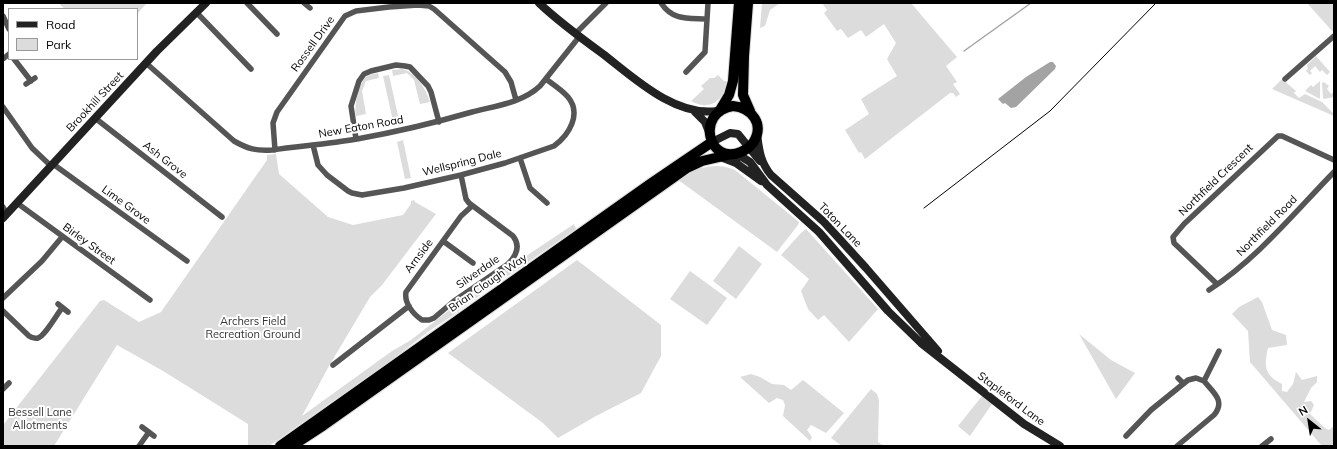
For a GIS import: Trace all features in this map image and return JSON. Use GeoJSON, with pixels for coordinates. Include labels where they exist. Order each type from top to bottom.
{"type":"FeatureCollection","features":[{"type":"Feature","properties":{"kind":"highway"},"geometry":{"type":"LineString","coordinates":[[730,155],[719,150],[711,137],[712,119],[729,95],[733,81],[739,3]]}},
{"type":"Feature","properties":{"kind":"highway"},"geometry":{"type":"LineString","coordinates":[[748,3],[743,95],[757,126],[757,134],[750,147]]}},
{"type":"Feature","properties":{"kind":"highway"},"geometry":{"type":"LineString","coordinates":[[719,111],[733,106],[738,106],[750,111]]}},
{"type":"Feature","properties":{"kind":"highway","name":"Brian Clough Way"},"geometry":{"type":"LineString","coordinates":[[280,446],[650,184],[711,137]]}},
{"type":"Feature","properties":{"kind":"highway","name":"Brian Clough Way"},"geometry":{"type":"LineString","coordinates":[[292,446],[343,412],[686,168],[695,163],[744,151],[750,147]]}},
{"type":"Feature","properties":{"kind":"main road","name":"Brookhill Street"},"geometry":{"type":"LineString","coordinates":[[4,213],[17,203],[146,63],[206,3]]}},
{"type":"Feature","properties":{"kind":"main road"},"geometry":{"type":"LineString","coordinates":[[539,3],[577,35],[647,88],[674,103],[694,111],[708,113],[719,111]]}},
{"type":"Feature","properties":{"kind":"main road"},"geometry":{"type":"LineString","coordinates":[[694,111],[705,122],[711,137],[734,133],[741,137],[764,166]]}},
{"type":"Feature","properties":{"kind":"main road","name":"Toton Lane"},"geometry":{"type":"LineString","coordinates":[[757,134],[760,154],[764,166],[771,175],[824,222],[919,329]]}},
{"type":"Feature","properties":{"kind":"main road","name":"Toton Lane"},"geometry":{"type":"LineString","coordinates":[[730,155],[750,162],[766,185],[819,232],[884,307],[911,333]]}},
{"type":"Feature","properties":{"kind":"main road"},"geometry":{"type":"LineString","coordinates":[[716,157],[724,158],[736,163],[766,185]]}},
{"type":"Feature","properties":{"kind":"main road","name":"Stapleford Lane"},"geometry":{"type":"LineString","coordinates":[[919,329],[952,366]]}},
{"type":"Feature","properties":{"kind":"main road","name":"Stapleford Lane"},"geometry":{"type":"LineString","coordinates":[[911,333],[921,343],[1024,424],[1060,446]]}},
{"type":"Feature","properties":{"kind":"street"},"geometry":{"type":"LineString","coordinates":[[247,3],[277,34]]}},
{"type":"Feature","properties":{"kind":"street"},"geometry":{"type":"LineString","coordinates":[[304,3],[310,8]]}},
{"type":"Feature","properties":{"kind":"street","name":"New Eaton Road"},"geometry":{"type":"LineString","coordinates":[[146,63],[234,141],[246,148],[275,150],[356,139],[439,122],[516,100],[532,93],[546,79],[577,35],[606,3]]}},
{"type":"Feature","properties":{"kind":"street"},"geometry":{"type":"LineString","coordinates":[[661,3],[668,12],[676,16],[707,19]]}},
{"type":"Feature","properties":{"kind":"street"},"geometry":{"type":"LineString","coordinates":[[686,72],[702,56],[705,48],[708,3]]}},
{"type":"Feature","properties":{"kind":"street","name":"Rossell Drive"},"geometry":{"type":"LineString","coordinates":[[275,150],[273,128],[274,116],[345,16],[356,10],[389,5],[429,6],[505,72],[511,82],[516,100]]}},
{"type":"Feature","properties":{"kind":"street"},"geometry":{"type":"LineString","coordinates":[[196,12],[251,69]]}},
{"type":"Feature","properties":{"kind":"street"},"geometry":{"type":"LineString","coordinates":[[3,16],[8,27]]}},
{"type":"Feature","properties":{"kind":"street"},"geometry":{"type":"LineString","coordinates":[[1284,79],[1334,36]]}},
{"type":"Feature","properties":{"kind":"street"},"geometry":{"type":"LineString","coordinates":[[702,56],[708,60]]}},
{"type":"Feature","properties":{"kind":"street"},"geometry":{"type":"LineString","coordinates":[[15,60],[31,81]]}},
{"type":"Feature","properties":{"kind":"street"},"geometry":{"type":"LineString","coordinates":[[356,139],[351,111],[352,102],[361,78],[364,74],[371,71],[396,66],[410,67],[430,89],[439,122]]}},
{"type":"Feature","properties":{"kind":"street","name":"Wellspring Dale"},"geometry":{"type":"LineString","coordinates":[[313,145],[316,161],[321,169],[344,188],[356,194],[368,194],[404,188],[461,175],[520,158],[554,146],[562,139],[572,124],[574,108],[570,99],[546,79]]}},
{"type":"Feature","properties":{"kind":"street","name":"Lime Grove"},"geometry":{"type":"LineString","coordinates":[[3,107],[32,148],[52,165],[187,261]]}},
{"type":"Feature","properties":{"kind":"street","name":"Ash Grove"},"geometry":{"type":"LineString","coordinates":[[95,118],[222,217]]}},
{"type":"Feature","properties":{"kind":"street","name":"Northfield Crescent"},"geometry":{"type":"LineString","coordinates":[[1217,284],[1174,243],[1173,237],[1184,224],[1278,136],[1282,136],[1334,160]]}},
{"type":"Feature","properties":{"kind":"street"},"geometry":{"type":"LineString","coordinates":[[520,158],[530,188],[547,203]]}},
{"type":"Feature","properties":{"kind":"street","name":"Northfield Road"},"geometry":{"type":"LineString","coordinates":[[1209,290],[1258,251],[1334,172]]}},
{"type":"Feature","properties":{"kind":"street","name":"Silverdale"},"geometry":{"type":"LineString","coordinates":[[409,306],[422,320],[434,318],[454,301],[508,264],[515,256],[517,246],[513,236],[466,200],[461,175]]}},
{"type":"Feature","properties":{"kind":"street","name":"Birley Street"},"geometry":{"type":"LineString","coordinates":[[17,203],[150,300]]}},
{"type":"Feature","properties":{"kind":"street","name":"Arnside"},"geometry":{"type":"LineString","coordinates":[[409,306],[405,296],[407,289],[462,216],[472,206]]}},
{"type":"Feature","properties":{"kind":"street"},"geometry":{"type":"LineString","coordinates":[[3,298],[42,261],[62,237]]}},
{"type":"Feature","properties":{"kind":"street"},"geometry":{"type":"LineString","coordinates":[[443,241],[471,262],[465,266]]}},
{"type":"Feature","properties":{"kind":"street"},"geometry":{"type":"LineString","coordinates":[[3,311],[29,336],[37,339],[43,335],[60,306],[68,312]]}},
{"type":"Feature","properties":{"kind":"street"},"geometry":{"type":"LineString","coordinates":[[332,365],[344,352],[409,306]]}},
{"type":"Feature","properties":{"kind":"street"},"geometry":{"type":"LineString","coordinates":[[1204,381],[1219,351]]}},
{"type":"Feature","properties":{"kind":"street"},"geometry":{"type":"LineString","coordinates":[[1178,378],[1183,383]]}},
{"type":"Feature","properties":{"kind":"street"},"geometry":{"type":"LineString","coordinates":[[1131,434],[1151,410],[1183,383],[1192,378],[1198,378],[1204,381],[1218,398],[1219,405],[1214,415],[1177,446]]}},
{"type":"Feature","properties":{"kind":"street"},"geometry":{"type":"LineString","coordinates":[[3,389],[9,383]]}},
{"type":"Feature","properties":{"kind":"street"},"geometry":{"type":"LineString","coordinates":[[1219,405],[1227,407]]}},
{"type":"Feature","properties":{"kind":"street"},"geometry":{"type":"LineString","coordinates":[[139,446],[152,434],[142,427]]}},
{"type":"Feature","properties":{"kind":"street"},"geometry":{"type":"LineString","coordinates":[[1265,445],[1271,438]]}},
{"type":"Feature","properties":{"kind":"green space"},"geometry":{"type":"Polygon","coordinates":[[[58,3],[147,3],[138,13],[138,8],[64,8],[58,3]]]}},
{"type":"Feature","properties":{"kind":"green space"},"geometry":{"type":"Polygon","coordinates":[[[762,3],[780,3],[770,10],[765,26],[760,28],[762,3]]]}},
{"type":"Feature","properties":{"kind":"green space"},"geometry":{"type":"Polygon","coordinates":[[[822,3],[911,3],[957,57],[946,66],[957,82],[953,84],[960,94],[956,97],[953,93],[950,93],[865,159],[861,152],[859,153],[845,130],[869,114],[861,99],[897,76],[887,59],[896,43],[884,24],[866,37],[861,30],[848,38],[841,29],[837,31],[824,13],[827,10],[822,3]]]}},
{"type":"Feature","properties":{"kind":"green space"},"geometry":{"type":"Polygon","coordinates":[[[1307,3],[1334,3],[1334,30],[1332,31],[1307,3]]]}},
{"type":"Feature","properties":{"kind":"green space"},"geometry":{"type":"Polygon","coordinates":[[[1316,56],[1330,72],[1327,75],[1322,70],[1320,72],[1315,66],[1310,71],[1312,73],[1310,75],[1306,71],[1308,69],[1307,65],[1316,56]]]}},
{"type":"Feature","properties":{"kind":"green space"},"geometry":{"type":"Polygon","coordinates":[[[402,69],[416,77],[426,92],[430,102],[420,104],[414,80],[407,73],[393,76],[392,70],[402,69]]]}},
{"type":"Feature","properties":{"kind":"green space"},"geometry":{"type":"Polygon","coordinates":[[[378,73],[379,78],[366,81],[362,91],[366,114],[356,116],[356,101],[363,80],[370,75],[378,73]]]}},
{"type":"Feature","properties":{"kind":"green space"},"geometry":{"type":"Polygon","coordinates":[[[389,75],[399,120],[393,121],[383,76],[389,75]]]}},
{"type":"Feature","properties":{"kind":"green space"},"geometry":{"type":"Polygon","coordinates":[[[718,75],[724,81],[730,82],[718,100],[714,103],[704,105],[691,101],[704,89],[701,86],[710,78],[714,78],[718,75]]]}},
{"type":"Feature","properties":{"kind":"green space"},"geometry":{"type":"Polygon","coordinates":[[[1282,79],[1296,91],[1294,93],[1299,98],[1305,94],[1322,102],[1334,114],[1334,116],[1272,89],[1282,79]]]}},
{"type":"Feature","properties":{"kind":"green space"},"geometry":{"type":"Polygon","coordinates":[[[1320,81],[1320,99],[1305,91],[1311,85],[1313,87],[1320,81]]]}},
{"type":"Feature","properties":{"kind":"green space"},"geometry":{"type":"Polygon","coordinates":[[[1324,82],[1329,86],[1327,89],[1331,94],[1334,92],[1334,97],[1323,98],[1322,83],[1324,82]]]}},
{"type":"Feature","properties":{"kind":"green space"},"geometry":{"type":"Polygon","coordinates":[[[403,140],[411,178],[405,179],[397,142],[403,140]]]}},
{"type":"Feature","properties":{"kind":"green space","name":"Archers Field Recreation Ground"},"geometry":{"type":"Polygon","coordinates":[[[276,154],[279,174],[328,217],[353,225],[403,215],[411,204],[411,201],[414,200],[436,214],[382,285],[370,297],[329,366],[302,416],[392,351],[411,340],[471,293],[574,224],[576,229],[432,329],[394,358],[269,446],[248,446],[248,424],[163,371],[117,345],[54,446],[3,446],[3,425],[100,301],[104,300],[139,322],[161,312],[267,160],[267,155],[276,154]]]}},
{"type":"Feature","properties":{"kind":"green space"},"geometry":{"type":"Polygon","coordinates":[[[701,165],[702,168],[718,166],[735,170],[799,222],[777,252],[677,179],[701,165]]]}},
{"type":"Feature","properties":{"kind":"green space"},"geometry":{"type":"Polygon","coordinates":[[[806,229],[878,309],[849,342],[824,315],[818,320],[808,309],[801,291],[809,279],[781,255],[806,229]]]}},
{"type":"Feature","properties":{"kind":"green space"},"geometry":{"type":"Polygon","coordinates":[[[739,246],[762,264],[736,299],[713,281],[739,246]]]}},
{"type":"Feature","properties":{"kind":"green space"},"geometry":{"type":"Polygon","coordinates":[[[577,260],[661,325],[661,356],[641,393],[596,416],[558,438],[543,423],[448,353],[577,260]]]}},
{"type":"Feature","properties":{"kind":"green space"},"geometry":{"type":"Polygon","coordinates":[[[690,271],[727,298],[707,325],[670,299],[690,271]]]}},
{"type":"Feature","properties":{"kind":"green space"},"geometry":{"type":"Polygon","coordinates":[[[1258,297],[1262,302],[1272,330],[1286,335],[1287,345],[1268,348],[1266,365],[1269,373],[1276,381],[1282,384],[1282,391],[1287,392],[1293,384],[1296,372],[1302,380],[1317,376],[1317,382],[1311,388],[1304,402],[1311,401],[1314,405],[1310,414],[1325,428],[1329,430],[1334,426],[1334,446],[1322,446],[1250,362],[1248,331],[1232,314],[1239,307],[1258,297]]]}},
{"type":"Feature","properties":{"kind":"green space"},"geometry":{"type":"Polygon","coordinates":[[[1079,334],[1111,360],[1135,373],[1116,399],[1079,334]]]}},
{"type":"Feature","properties":{"kind":"green space"},"geometry":{"type":"Polygon","coordinates":[[[751,374],[772,384],[784,385],[791,390],[803,380],[844,413],[826,433],[811,425],[807,430],[812,437],[810,441],[783,416],[785,405],[783,400],[777,398],[769,403],[740,377],[751,374]]]}},
{"type":"Feature","properties":{"kind":"green space"},"geometry":{"type":"Polygon","coordinates":[[[871,389],[877,394],[879,400],[878,442],[884,446],[842,446],[831,438],[871,389]]]}},
{"type":"Feature","properties":{"kind":"green space"},"geometry":{"type":"Polygon","coordinates":[[[982,396],[992,404],[970,436],[958,426],[982,396]]]}},
{"type":"Feature","properties":{"kind":"shaded area"},"geometry":{"type":"Polygon","coordinates":[[[1050,62],[1053,62],[1056,66],[1055,69],[1016,107],[1011,108],[1005,103],[1003,104],[998,99],[1026,77],[1050,62]]]}},
{"type":"Feature","properties":{"kind":"waterway"},"geometry":{"type":"LineString","coordinates":[[964,51],[1031,3]]}},
{"type":"Feature","properties":{"kind":"tram line"},"geometry":{"type":"LineString","coordinates":[[924,208],[1050,111],[1156,3]]}},
{"type":"Feature","properties":{"kind":"park label","name":"Bessell Lane Allotments"},"geometry":{"type":"Point","coordinates":[40,419]}}]}
